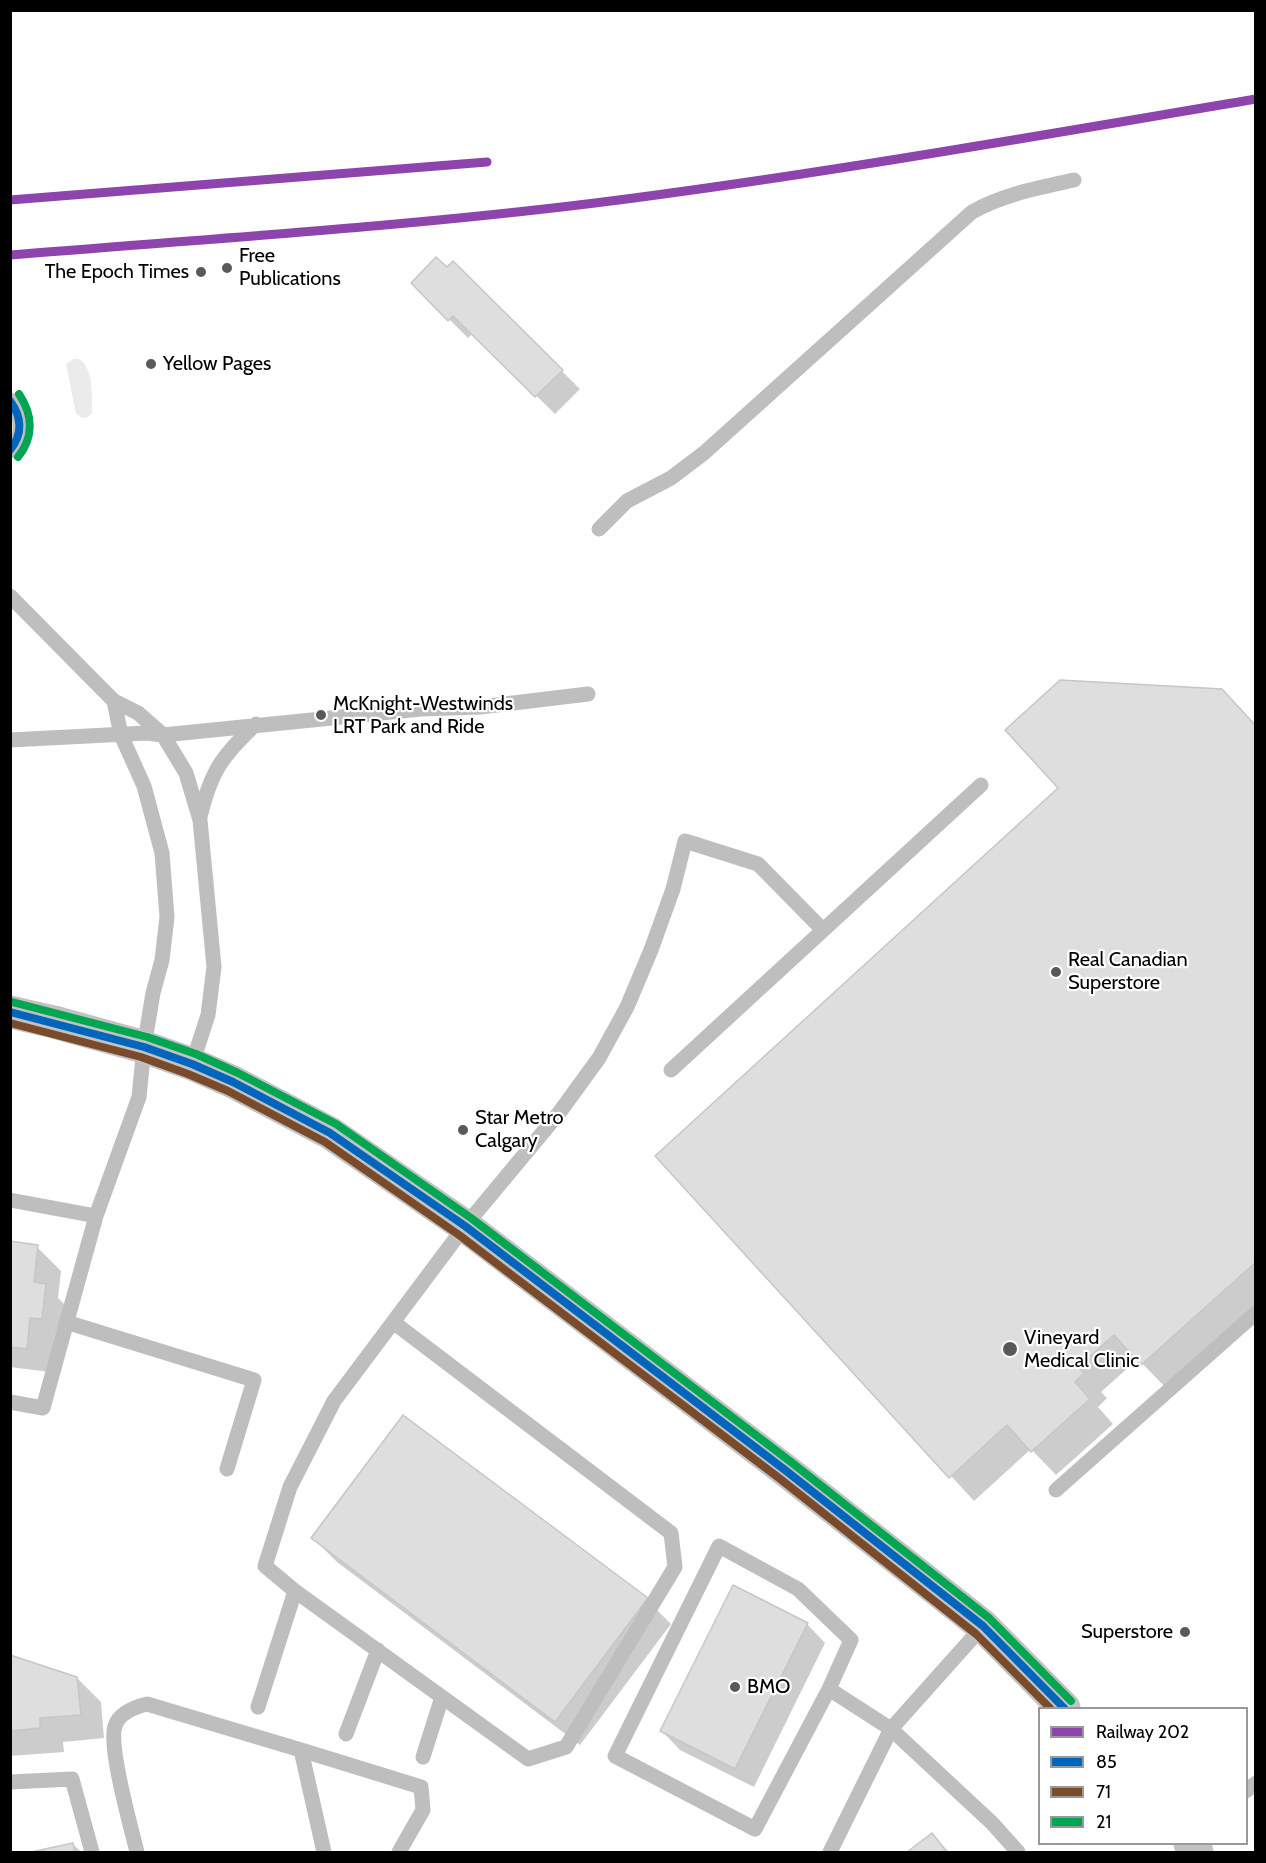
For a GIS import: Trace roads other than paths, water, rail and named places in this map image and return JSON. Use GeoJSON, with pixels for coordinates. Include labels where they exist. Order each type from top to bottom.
{"type":"FeatureCollection","features":[{"type":"Feature","properties":{"kind":"street"},"geometry":{"type":"LineString","coordinates":[[10,1012],[144,1047],[192,1064],[233,1082],[330,1133],[465,1226],[776,1462],[983,1626],[1063,1707]]}},
{"type":"Feature","properties":{"kind":"lane"},"geometry":{"type":"LineString","coordinates":[[599,529],[627,501],[671,478],[704,453],[972,212],[1000,199],[1074,180]]}},
{"type":"Feature","properties":{"kind":"lane"},"geometry":{"type":"LineString","coordinates":[[10,400],[17,408],[21,431],[10,452]]}},
{"type":"Feature","properties":{"kind":"lane"},"geometry":{"type":"LineString","coordinates":[[10,596],[114,701],[138,713],[164,735],[186,773],[200,820],[214,967],[208,1015],[192,1064]]}},
{"type":"Feature","properties":{"kind":"lane"},"geometry":{"type":"LineString","coordinates":[[10,740],[146,733],[164,735],[421,709],[480,707],[588,694]]}},
{"type":"Feature","properties":{"kind":"lane"},"geometry":{"type":"LineString","coordinates":[[10,1402],[43,1408],[96,1216],[139,1097],[153,993],[162,960],[167,917],[162,853],[144,786],[121,735],[114,701]]}},
{"type":"Feature","properties":{"kind":"lane"},"geometry":{"type":"LineString","coordinates":[[200,820],[206,790],[218,764],[256,724]]}},
{"type":"Feature","properties":{"kind":"lane"},"geometry":{"type":"LineString","coordinates":[[671,1070],[981,785]]}},
{"type":"Feature","properties":{"kind":"lane"},"geometry":{"type":"LineString","coordinates":[[393,1322],[671,1533],[675,1567],[566,1747],[528,1759],[295,1591],[265,1566],[290,1487],[334,1401],[393,1322],[465,1226],[495,1187],[559,1113],[599,1058],[627,1007],[651,950],[673,889],[685,841],[758,864],[823,930]]}},
{"type":"Feature","properties":{"kind":"lane"},"geometry":{"type":"LineString","coordinates":[[10,1200],[96,1216]]}},
{"type":"Feature","properties":{"kind":"lane"},"geometry":{"type":"LineString","coordinates":[[1056,1490],[1256,1313]]}},
{"type":"Feature","properties":{"kind":"lane"},"geometry":{"type":"LineString","coordinates":[[66,1322],[254,1380],[227,1469]]}},
{"type":"Feature","properties":{"kind":"lane"},"geometry":{"type":"LineString","coordinates":[[719,1546],[798,1589],[851,1640],[830,1689],[755,1829],[615,1756],[719,1546]]}},
{"type":"Feature","properties":{"kind":"lane"},"geometry":{"type":"LineString","coordinates":[[258,1707],[295,1591]]}},
{"type":"Feature","properties":{"kind":"lane"},"geometry":{"type":"LineString","coordinates":[[830,1852],[891,1729],[983,1626]]}},
{"type":"Feature","properties":{"kind":"lane"},"geometry":{"type":"LineString","coordinates":[[346,1734],[378,1650]]}},
{"type":"Feature","properties":{"kind":"lane"},"geometry":{"type":"LineString","coordinates":[[830,1689],[891,1729],[992,1823],[1018,1852]]}},
{"type":"Feature","properties":{"kind":"lane"},"geometry":{"type":"LineString","coordinates":[[423,1757],[442,1697]]}},
{"type":"Feature","properties":{"kind":"lane"},"geometry":{"type":"LineString","coordinates":[[137,1852],[112,1744],[115,1724],[132,1707],[147,1704],[421,1787],[423,1810],[399,1852]]}},
{"type":"Feature","properties":{"kind":"lane"},"geometry":{"type":"LineString","coordinates":[[301,1750],[324,1852]]}},
{"type":"Feature","properties":{"kind":"lane"},"geometry":{"type":"LineString","coordinates":[[10,1782],[72,1779],[92,1852]]}},
{"type":"Feature","properties":{"kind":"rail line","name":"202"},"geometry":{"type":"LineString","coordinates":[[10,255],[376,226],[595,203],[843,168],[1256,99]]}},
{"type":"Feature","properties":{"kind":"rail line","name":"202"},"geometry":{"type":"LineString","coordinates":[[10,200],[487,162]]}},
{"type":"Feature","properties":{"kind":"place","name":"Free Publications"},"geometry":{"type":"Point","coordinates":[227,268]}},
{"type":"Feature","properties":{"kind":"place","name":"The Epoch Times"},"geometry":{"type":"Point","coordinates":[201,272]}},
{"type":"Feature","properties":{"kind":"place","name":"Yellow Pages"},"geometry":{"type":"Point","coordinates":[151,364]}},
{"type":"Feature","properties":{"kind":"place","name":"McKnight-Westwinds LRT Park and Ride"},"geometry":{"type":"Point","coordinates":[321,715]}},
{"type":"Feature","properties":{"kind":"place","name":"Real Canadian Superstore"},"geometry":{"type":"Point","coordinates":[1056,972]}},
{"type":"Feature","properties":{"kind":"place","name":"Star Metro Calgary"},"geometry":{"type":"Point","coordinates":[463,1130]}},
{"type":"Feature","properties":{"kind":"place","name":"Vineyard Medical Clinic"},"geometry":{"type":"Point","coordinates":[1010,1349]}},
{"type":"Feature","properties":{"kind":"place","name":"Superstore"},"geometry":{"type":"Point","coordinates":[1185,1632]}},
{"type":"Feature","properties":{"kind":"place","name":"BMO"},"geometry":{"type":"Point","coordinates":[735,1687]}}]}
